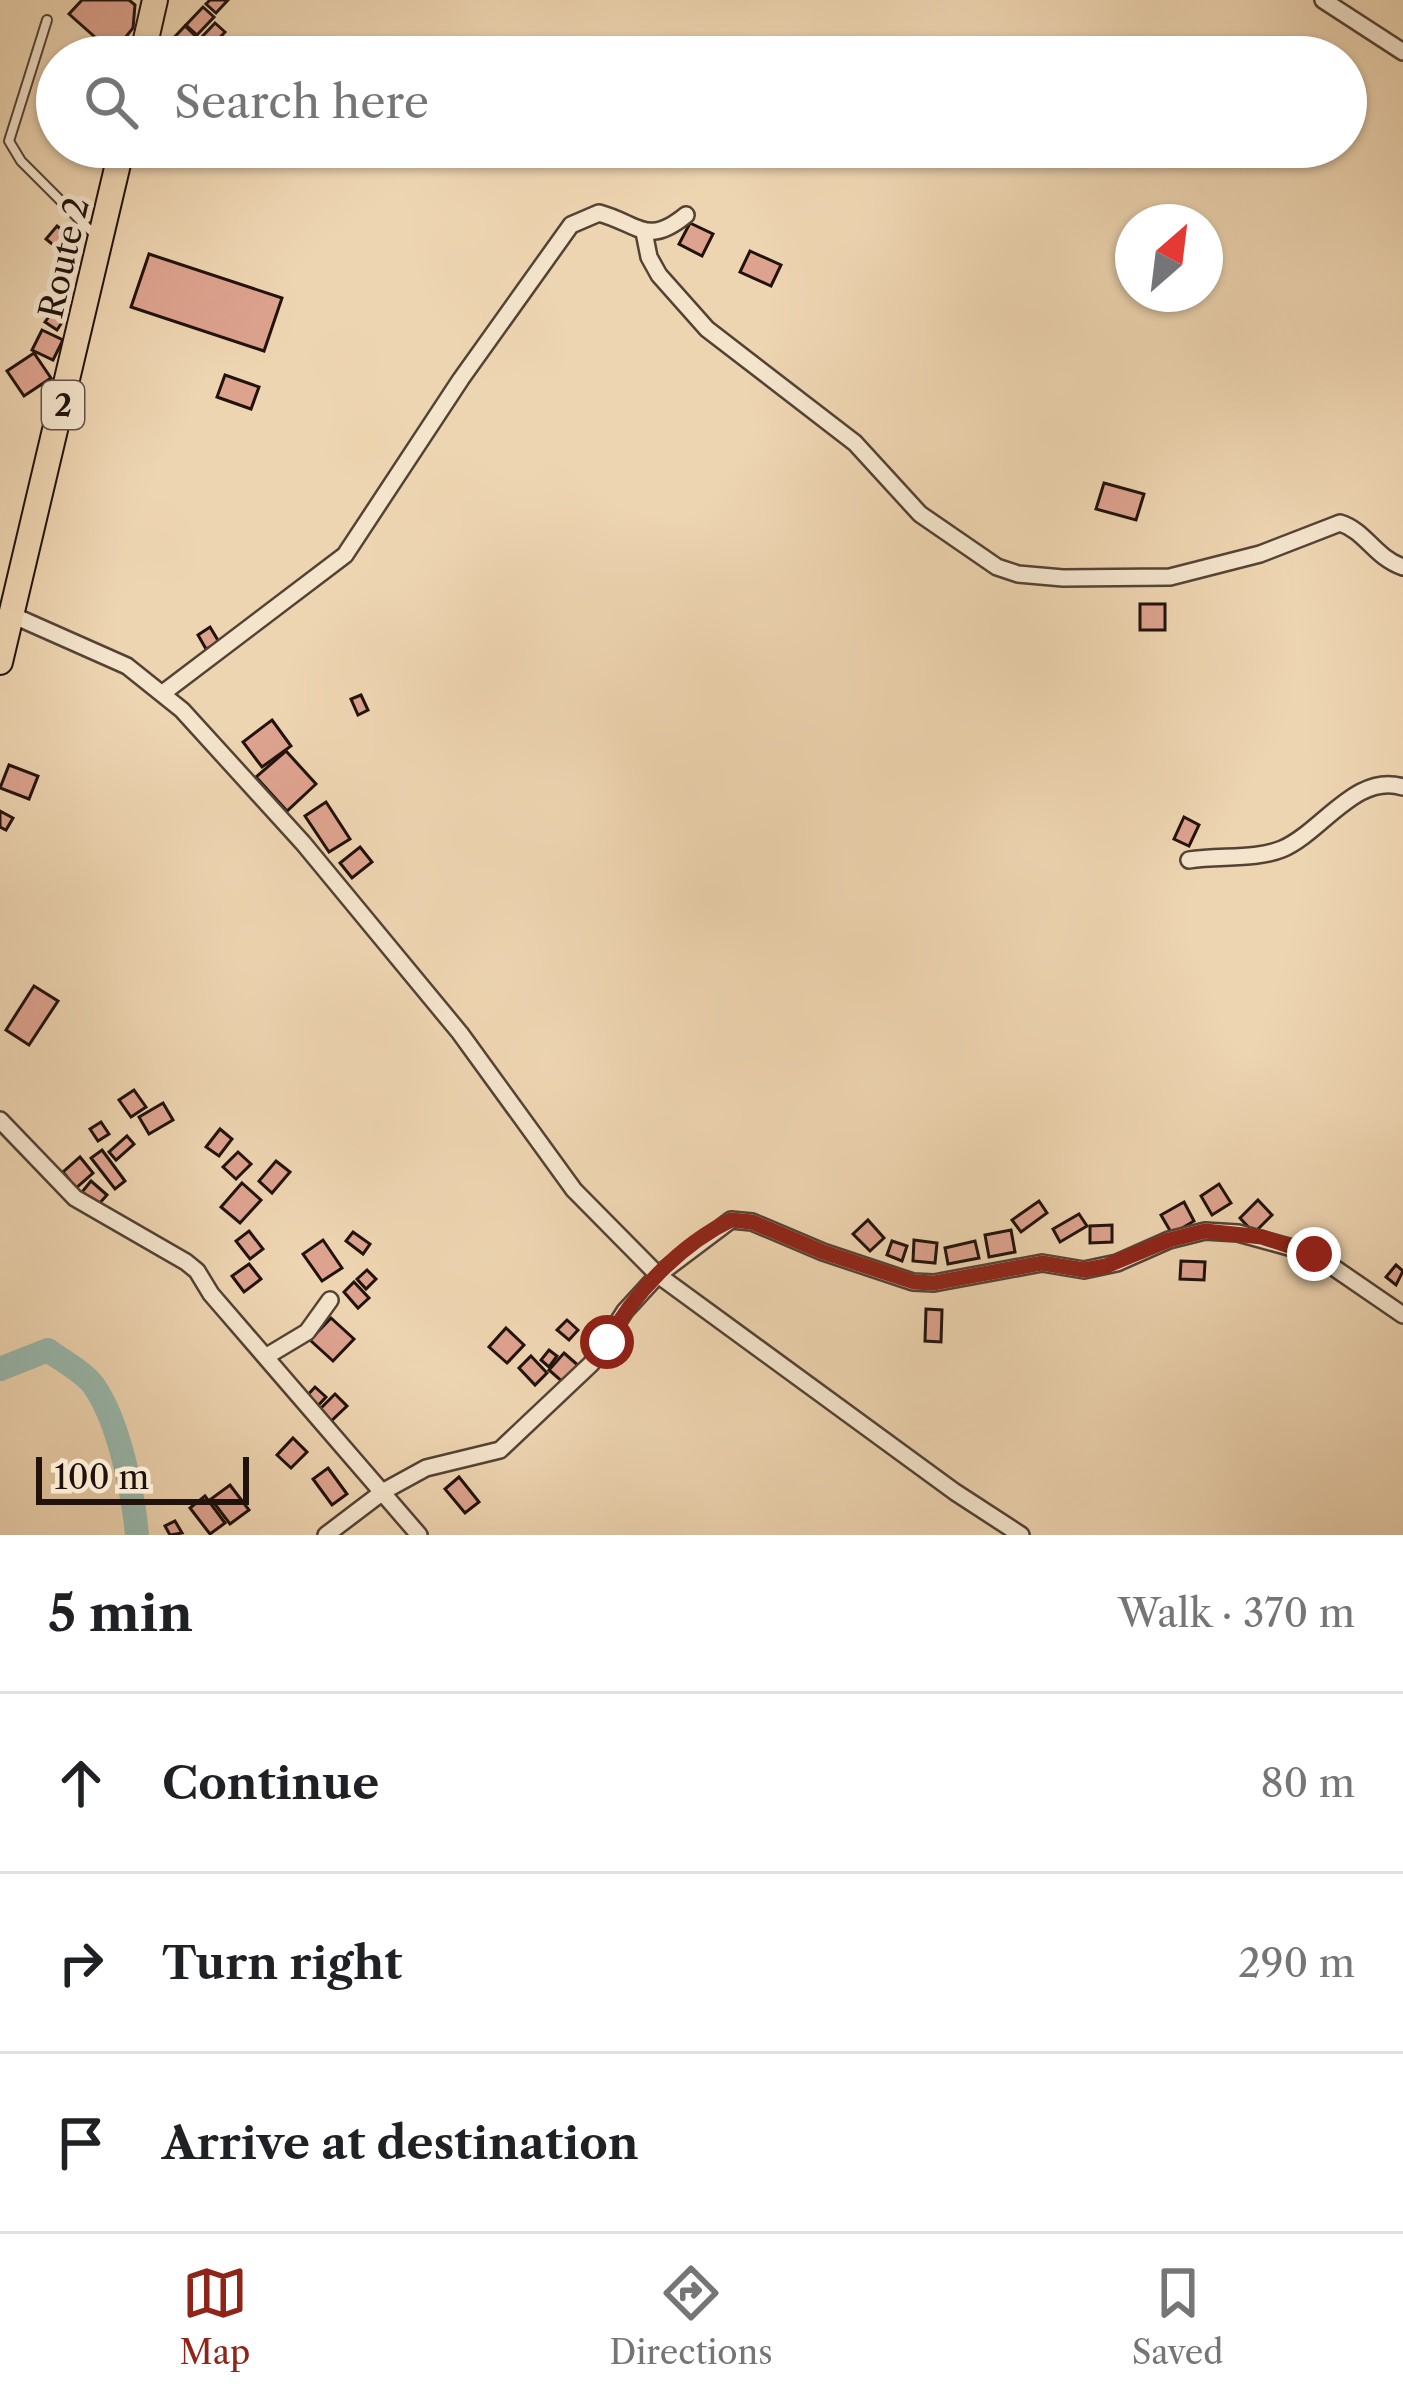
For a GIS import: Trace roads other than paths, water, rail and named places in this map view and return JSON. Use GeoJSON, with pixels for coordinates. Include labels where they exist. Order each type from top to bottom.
{"type":"FeatureCollection","features":[{"type":"Feature","properties":{"kind":"highway"},"geometry":{"type":"LineString","coordinates":[[146,36],[154,0]]}},
{"type":"Feature","properties":{"kind":"highway","name":"Route 2"},"geometry":{"type":"LineString","coordinates":[[0,662],[118,168]]}},
{"type":"Feature","properties":{"kind":"street"},"geometry":{"type":"LineString","coordinates":[[1324,0],[1403,52]]}},
{"type":"Feature","properties":{"kind":"street"},"geometry":{"type":"LineString","coordinates":[[163,693],[346,555],[460,379],[571,225],[599,213],[644,232],[668,230],[686,215]]}},
{"type":"Feature","properties":{"kind":"street"},"geometry":{"type":"LineString","coordinates":[[644,232],[659,275],[707,329],[855,443],[920,514],[997,567],[1063,578],[1170,577],[1260,554],[1340,523],[1357,531],[1380,558],[1403,567]]}},
{"type":"Feature","properties":{"kind":"street"},"geometry":{"type":"LineString","coordinates":[[12,615],[127,666],[163,693],[303,843],[446,1016],[574,1190],[658,1275],[1021,1535]]}},
{"type":"Feature","properties":{"kind":"street"},"geometry":{"type":"LineString","coordinates":[[1189,860],[1278,851],[1364,789],[1380,784],[1403,787]]}},
{"type":"Feature","properties":{"kind":"street"},"geometry":{"type":"LineString","coordinates":[[0,1120],[75,1198],[197,1271],[211,1294],[419,1535]]}},
{"type":"Feature","properties":{"kind":"street"},"geometry":{"type":"LineString","coordinates":[[326,1535],[384,1491],[426,1468],[500,1450],[591,1364],[625,1311],[658,1275],[731,1220],[752,1222],[914,1282],[934,1283],[1042,1263],[1084,1270],[1106,1266],[1205,1231],[1262,1237],[1314,1254],[1403,1315]]}},
{"type":"Feature","properties":{"kind":"street"},"geometry":{"type":"LineString","coordinates":[[267,1356],[307,1332],[330,1300]]}},
{"type":"Feature","properties":{"kind":"lane"},"geometry":{"type":"LineString","coordinates":[[42,36],[47,20]]}},
{"type":"Feature","properties":{"kind":"lane"},"geometry":{"type":"LineString","coordinates":[[36,55],[9,141],[21,161],[102,241]]}},
{"type":"Feature","properties":{"kind":"waterway"},"geometry":{"type":"LineString","coordinates":[[0,1369],[48,1350],[94,1386],[118,1438],[137,1535]]}}]}
